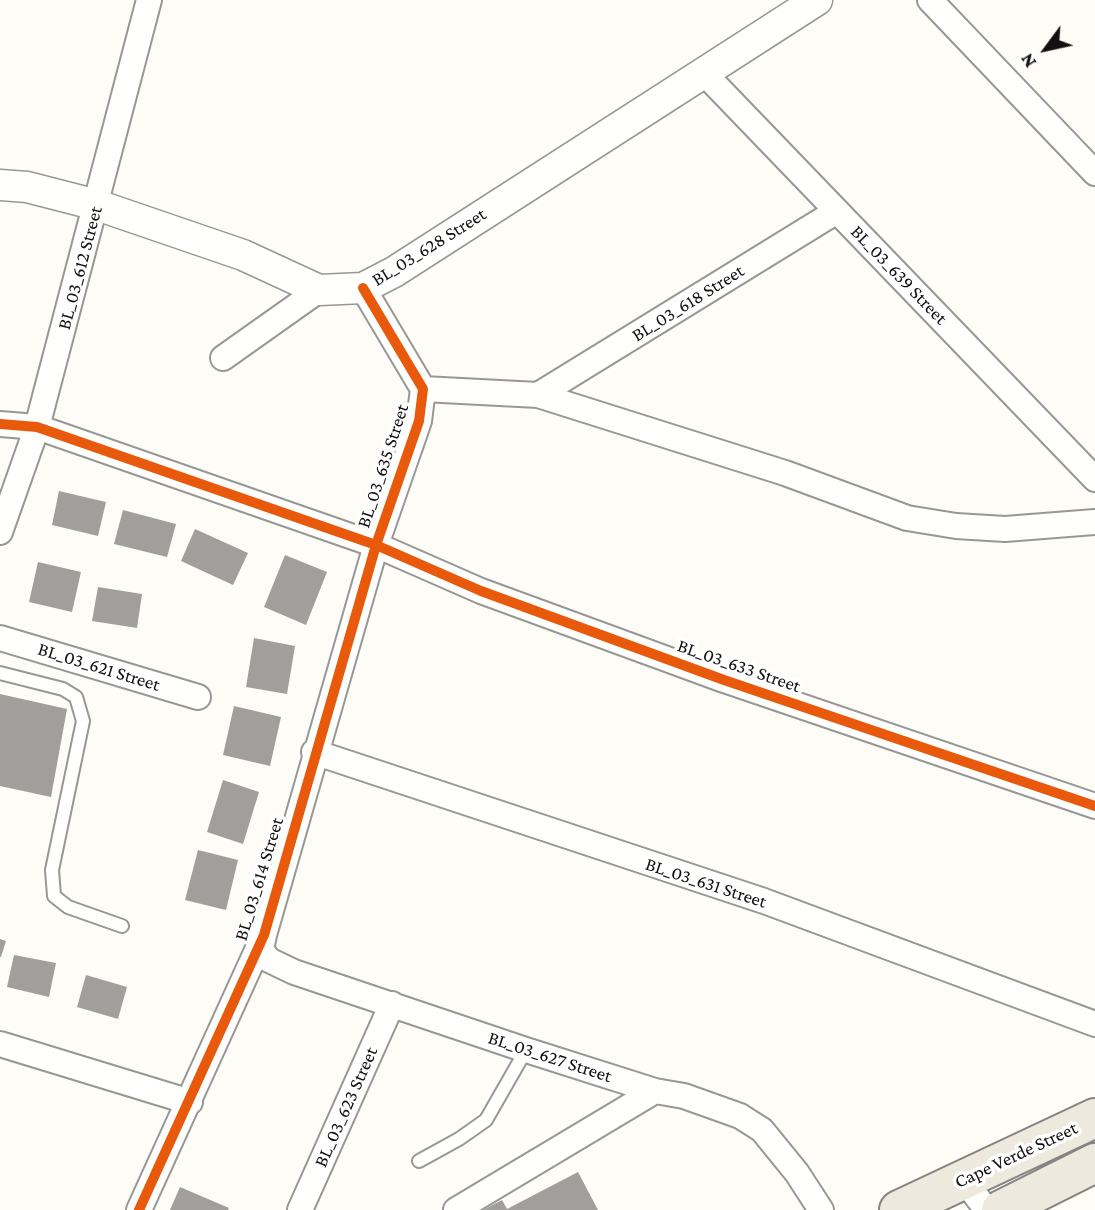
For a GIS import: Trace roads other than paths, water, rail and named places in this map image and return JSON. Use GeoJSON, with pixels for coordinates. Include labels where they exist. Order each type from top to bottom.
{"type":"FeatureCollection","features":[{"type":"Feature","properties":{"kind":"main road","name":"Cape Verde Street"},"geometry":{"type":"LineString","coordinates":[[899,1210],[1095,1118]]}},
{"type":"Feature","properties":{"kind":"main road","name":"Cape Verde Street"},"geometry":{"type":"LineString","coordinates":[[1001,1210],[1095,1163]]}},
{"type":"Feature","properties":{"kind":"street","name":"BL_03_612 Street"},"geometry":{"type":"LineString","coordinates":[[0,532],[37,428],[149,0]]}},
{"type":"Feature","properties":{"kind":"street","name":"BL_03_628 Street"},"geometry":{"type":"LineString","coordinates":[[0,185],[27,187],[97,205],[243,255],[319,290],[363,288],[394,272],[817,0]]}},
{"type":"Feature","properties":{"kind":"street"},"geometry":{"type":"LineString","coordinates":[[930,0],[1095,173]]}},
{"type":"Feature","properties":{"kind":"street","name":"BL_03_639 Street"},"geometry":{"type":"LineString","coordinates":[[704,72],[1095,479]]}},
{"type":"Feature","properties":{"kind":"street","name":"BL_03_618 Street"},"geometry":{"type":"LineString","coordinates":[[538,395],[837,211]]}},
{"type":"Feature","properties":{"kind":"street","name":"BL_03_635 Street"},"geometry":{"type":"LineString","coordinates":[[363,288],[424,390],[419,421],[376,545]]}},
{"type":"Feature","properties":{"kind":"street"},"geometry":{"type":"LineString","coordinates":[[223,358],[319,290]]}},
{"type":"Feature","properties":{"kind":"street","name":"BL_03_635 Street"},"geometry":{"type":"LineString","coordinates":[[424,390],[538,395],[785,473],[906,518],[956,526],[1005,529],[1095,522]]}},
{"type":"Feature","properties":{"kind":"street","name":"BL_03_633 Street"},"geometry":{"type":"LineString","coordinates":[[0,424],[37,428],[376,545],[481,591],[724,680],[1095,806]]}},
{"type":"Feature","properties":{"kind":"street","name":"BL_03_614 Street"},"geometry":{"type":"LineString","coordinates":[[139,1210],[264,934],[314,752],[376,545]]}},
{"type":"Feature","properties":{"kind":"street","name":"BL_03_621 Street"},"geometry":{"type":"LineString","coordinates":[[0,638],[198,697]]}},
{"type":"Feature","properties":{"kind":"street","name":"BL_03_631 Street"},"geometry":{"type":"LineString","coordinates":[[314,752],[764,901],[1095,1024]]}},
{"type":"Feature","properties":{"kind":"street","name":"BL_03_627 Street"},"geometry":{"type":"LineString","coordinates":[[264,934],[261,950],[269,960],[294,972],[655,1091],[684,1096],[719,1107],[762,1129],[797,1173],[821,1210]]}},
{"type":"Feature","properties":{"kind":"street","name":"BL_03_623 Street"},"geometry":{"type":"LineString","coordinates":[[300,1210],[393,1004]]}},
{"type":"Feature","properties":{"kind":"street"},"geometry":{"type":"LineString","coordinates":[[0,1044],[190,1102]]}},
{"type":"Feature","properties":{"kind":"street"},"geometry":{"type":"LineString","coordinates":[[456,1210],[655,1091]]}},
{"type":"Feature","properties":{"kind":"street"},"geometry":{"type":"LineString","coordinates":[[963,1179],[987,1210]]}},
{"type":"Feature","properties":{"kind":"lane"},"geometry":{"type":"LineString","coordinates":[[0,673],[63,690],[76,697],[83,721],[52,870],[54,896],[68,907],[122,926]]}},
{"type":"Feature","properties":{"kind":"lane"},"geometry":{"type":"LineString","coordinates":[[419,1161],[459,1139],[486,1120],[526,1050]]}}]}
